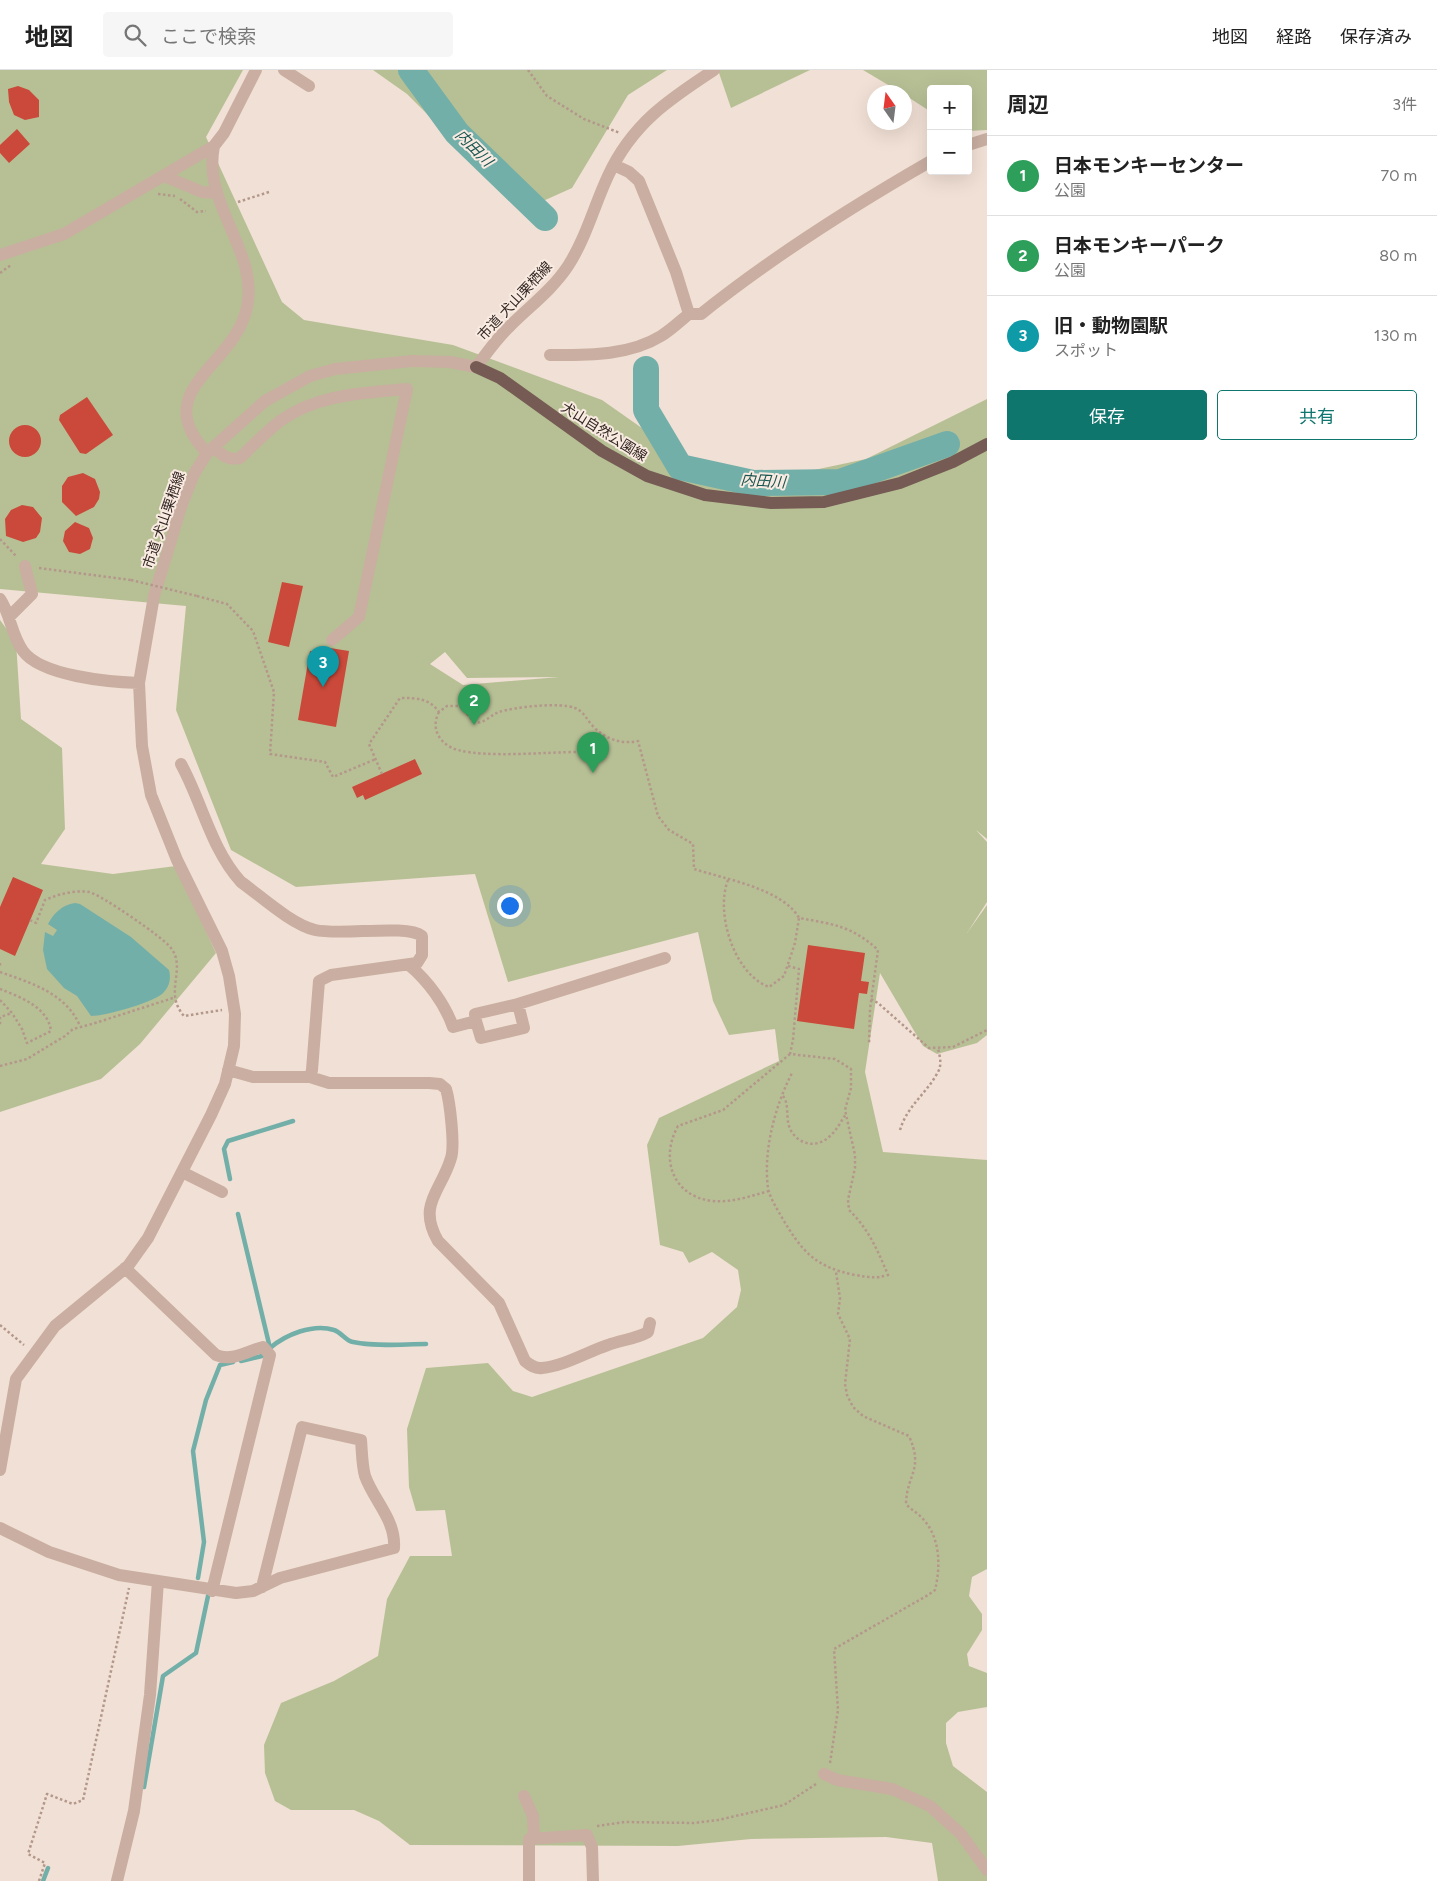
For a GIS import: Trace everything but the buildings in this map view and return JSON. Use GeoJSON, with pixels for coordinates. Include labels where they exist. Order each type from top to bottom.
{"type":"FeatureCollection","features":[{"type":"Feature","properties":{"kind":"main road","name":"犬山自然公園線"},"geometry":{"type":"LineString","coordinates":[[476,367],[500,378],[602,451],[647,476],[704,495],[771,503],[824,502],[900,483],[953,462],[987,444]]}},
{"type":"Feature","properties":{"kind":"street"},"geometry":{"type":"LineString","coordinates":[[0,255],[64,234],[214,146],[224,133],[256,70]]}},
{"type":"Feature","properties":{"kind":"street"},"geometry":{"type":"LineString","coordinates":[[284,70],[309,86]]}},
{"type":"Feature","properties":{"kind":"street","name":"市道 犬山栗栖線"},"geometry":{"type":"LineString","coordinates":[[0,1470],[16,1379],[33,1353],[55,1326],[126,1268],[148,1238],[225,1084],[228,1070],[235,1026],[229,976],[222,951],[179,864],[151,795],[142,746],[139,684],[154,596],[182,504],[194,474],[210,450],[266,401],[310,376],[335,369],[412,361],[450,362],[476,367],[508,327],[539,301],[567,267],[583,242],[614,165],[628,141],[643,122],[676,95],[714,70]]}},
{"type":"Feature","properties":{"kind":"street"},"geometry":{"type":"LineString","coordinates":[[972,143],[987,139]]}},
{"type":"Feature","properties":{"kind":"street"},"geometry":{"type":"LineString","coordinates":[[214,146],[211,159],[212,178],[245,268],[250,295],[245,316],[233,340],[191,391],[185,407],[186,421],[193,439],[210,450],[232,460],[240,458],[281,420],[302,408],[323,400],[343,396],[407,389],[359,617],[332,640]]}},
{"type":"Feature","properties":{"kind":"street"},"geometry":{"type":"LineString","coordinates":[[550,355],[614,352],[642,346],[662,336],[689,314],[701,314],[754,273],[927,164]]}},
{"type":"Feature","properties":{"kind":"street"},"geometry":{"type":"LineString","coordinates":[[614,165],[630,172],[639,181],[676,272],[689,314]]}},
{"type":"Feature","properties":{"kind":"street"},"geometry":{"type":"LineString","coordinates":[[164,176],[202,192],[216,193]]}},
{"type":"Feature","properties":{"kind":"street"},"geometry":{"type":"LineString","coordinates":[[10,617],[32,594],[25,566]]}},
{"type":"Feature","properties":{"kind":"street"},"geometry":{"type":"LineString","coordinates":[[0,599],[10,617],[12,631],[23,651],[34,662],[53,670],[102,681],[139,684]]}},
{"type":"Feature","properties":{"kind":"street"},"geometry":{"type":"LineString","coordinates":[[182,764],[192,784],[210,832],[228,865],[241,882],[297,923],[313,929],[339,932],[417,932],[422,936],[422,955],[417,963],[331,974],[319,981],[310,1078]]}},
{"type":"Feature","properties":{"kind":"street"},"geometry":{"type":"LineString","coordinates":[[518,1004],[524,1028],[481,1038],[475,1014],[518,1004],[665,958]]}},
{"type":"Feature","properties":{"kind":"street"},"geometry":{"type":"LineString","coordinates":[[410,965],[443,1007],[453,1027],[476,1021]]}},
{"type":"Feature","properties":{"kind":"street"},"geometry":{"type":"LineString","coordinates":[[228,1070],[253,1077],[310,1078],[329,1083],[440,1084],[446,1090],[453,1149],[451,1159],[431,1201],[429,1210],[432,1230],[438,1241],[499,1303],[525,1361],[532,1367],[553,1366],[608,1345],[642,1336],[648,1332],[650,1323]]}},
{"type":"Feature","properties":{"kind":"street"},"geometry":{"type":"LineString","coordinates":[[182,1172],[222,1192]]}},
{"type":"Feature","properties":{"kind":"street"},"geometry":{"type":"LineString","coordinates":[[126,1268],[216,1355],[224,1358],[232,1357],[263,1347],[270,1355],[212,1591]]}},
{"type":"Feature","properties":{"kind":"street"},"geometry":{"type":"LineString","coordinates":[[0,1528],[50,1552],[132,1577],[236,1594],[262,1587],[280,1578],[394,1548],[395,1536],[385,1511],[366,1476],[361,1440],[302,1427],[262,1587]]}},
{"type":"Feature","properties":{"kind":"street"},"geometry":{"type":"LineString","coordinates":[[117,1881],[134,1811],[150,1695],[158,1581]]}},
{"type":"Feature","properties":{"kind":"street"},"geometry":{"type":"LineString","coordinates":[[824,1774],[837,1780],[892,1788],[930,1806],[961,1834],[987,1870]]}},
{"type":"Feature","properties":{"kind":"street"},"geometry":{"type":"LineString","coordinates":[[524,1796],[533,1816],[534,1837]]}},
{"type":"Feature","properties":{"kind":"street"},"geometry":{"type":"LineString","coordinates":[[529,1881],[529,1839],[534,1837],[587,1835],[592,1847],[592,1881]]}},
{"type":"Feature","properties":{"kind":"path"},"geometry":{"type":"LineString","coordinates":[[528,70],[547,96],[584,118],[619,132],[628,141]]}},
{"type":"Feature","properties":{"kind":"path"},"geometry":{"type":"LineString","coordinates":[[238,202],[269,192]]}},
{"type":"Feature","properties":{"kind":"path"},"geometry":{"type":"LineString","coordinates":[[0,539],[25,566],[131,580],[227,604],[253,631],[274,692],[270,754],[325,762],[333,777],[376,759]]}},
{"type":"Feature","properties":{"kind":"path"},"geometry":{"type":"LineString","coordinates":[[382,774],[369,744],[400,698],[416,698],[432,703],[439,712]]}},
{"type":"Feature","properties":{"kind":"path"},"geometry":{"type":"LineString","coordinates":[[599,731],[590,746],[579,752],[465,751],[447,746],[438,737],[435,726],[439,712],[446,706],[460,706],[475,723],[482,723],[497,712],[559,706],[575,708],[584,714],[609,739],[628,743],[638,741],[658,816],[669,830],[693,844],[694,869],[728,880],[778,897],[794,910],[799,918],[784,976],[769,987],[759,983],[735,955],[724,896],[728,880]]}},
{"type":"Feature","properties":{"kind":"path"},"geometry":{"type":"LineString","coordinates":[[30,920],[36,923],[45,900],[62,893],[91,892],[135,919],[171,948],[178,966],[173,998],[184,1016],[226,1009],[226,1014]]}},
{"type":"Feature","properties":{"kind":"path"},"geometry":{"type":"LineString","coordinates":[[799,918],[830,924],[862,935],[878,950],[870,999],[869,1044]]}},
{"type":"Feature","properties":{"kind":"path"},"geometry":{"type":"LineString","coordinates":[[769,1191],[726,1201],[711,1201],[701,1197],[686,1190],[678,1182],[669,1163],[670,1149],[672,1137],[678,1126],[722,1110],[790,1054],[793,1040],[799,969],[788,966]]}},
{"type":"Feature","properties":{"kind":"path"},"geometry":{"type":"LineString","coordinates":[[0,972],[55,995],[75,1014],[80,1026]]}},
{"type":"Feature","properties":{"kind":"path"},"geometry":{"type":"LineString","coordinates":[[0,990],[30,1002],[48,1020],[51,1031],[27,1043],[12,1013],[0,1000]]}},
{"type":"Feature","properties":{"kind":"path"},"geometry":{"type":"LineString","coordinates":[[0,1066],[27,1059],[80,1026],[92,1024],[173,998]]}},
{"type":"Feature","properties":{"kind":"path"},"geometry":{"type":"LineString","coordinates":[[870,999],[878,1003],[925,1045],[938,1048],[953,1047],[987,1030]]}},
{"type":"Feature","properties":{"kind":"path"},"geometry":{"type":"LineString","coordinates":[[0,1026],[0,1017],[12,1013]]}},
{"type":"Feature","properties":{"kind":"path"},"geometry":{"type":"LineString","coordinates":[[900,1130],[915,1101],[939,1071],[940,1058],[938,1048]]}},
{"type":"Feature","properties":{"kind":"path"},"geometry":{"type":"LineString","coordinates":[[782,1096],[786,1099],[790,1128],[804,1143],[811,1144],[825,1141],[835,1131],[846,1114],[851,1088],[851,1069],[835,1059],[790,1054]]}},
{"type":"Feature","properties":{"kind":"path"},"geometry":{"type":"LineString","coordinates":[[792,1073],[782,1096],[771,1131],[768,1162],[769,1191],[792,1235],[810,1257],[836,1272],[876,1279],[888,1275],[880,1255],[861,1221],[849,1210],[848,1200],[853,1183],[855,1155],[846,1114]]}},
{"type":"Feature","properties":{"kind":"path"},"geometry":{"type":"LineString","coordinates":[[587,1835],[590,1829],[596,1826],[625,1822],[694,1824],[784,1805],[815,1785],[824,1774],[833,1751],[838,1710],[834,1649],[935,1590],[938,1569],[936,1537],[924,1520],[906,1504],[906,1494],[917,1462],[909,1436],[863,1416],[853,1406],[847,1394],[845,1384],[850,1339],[838,1314],[840,1298],[836,1272]]}},
{"type":"Feature","properties":{"kind":"path"},"geometry":{"type":"LineString","coordinates":[[0,1325],[33,1353]]}},
{"type":"Feature","properties":{"kind":"path"},"geometry":{"type":"LineString","coordinates":[[39,1881],[45,1863],[28,1854],[47,1794],[73,1804],[83,1800],[132,1577]]}},
{"type":"Feature","properties":{"kind":"green space"},"geometry":{"type":"Polygon","coordinates":[[[0,70],[243,70],[206,137],[282,302],[304,320],[453,345],[602,400],[703,471],[757,482],[866,459],[987,399],[987,839],[976,830],[987,842],[987,902],[967,933],[987,905],[987,1035],[977,1043],[937,1054],[923,1046],[880,973],[865,1072],[883,1152],[987,1160],[987,1569],[972,1577],[969,1596],[982,1614],[982,1630],[967,1654],[969,1666],[987,1673],[987,1707],[958,1712],[946,1723],[946,1743],[953,1766],[987,1792],[987,1881],[938,1881],[932,1843],[886,1837],[751,1839],[678,1846],[410,1845],[379,1821],[354,1810],[291,1810],[275,1801],[265,1773],[264,1745],[281,1703],[334,1681],[378,1656],[387,1599],[410,1556],[452,1556],[445,1510],[416,1511],[409,1487],[407,1429],[426,1368],[488,1363],[513,1391],[532,1397],[703,1338],[737,1307],[741,1290],[738,1270],[712,1252],[689,1263],[683,1252],[660,1245],[647,1145],[659,1118],[779,1061],[775,1029],[729,1035],[713,1001],[698,932],[508,982],[475,874],[296,887],[231,850],[176,710],[186,606],[0,589],[0,70]],[[445,652],[430,664],[463,685],[559,677],[467,678],[445,652]]]}},
{"type":"Feature","properties":{"kind":"green space"},"geometry":{"type":"Polygon","coordinates":[[[373,70],[667,70],[628,95],[572,188],[523,210],[407,94],[373,70]]]}},
{"type":"Feature","properties":{"kind":"green space"},"geometry":{"type":"Polygon","coordinates":[[[718,70],[810,70],[731,108],[718,70]]]}},
{"type":"Feature","properties":{"kind":"green space"},"geometry":{"type":"Polygon","coordinates":[[[863,70],[987,70],[987,130],[972,131],[972,85],[927,85],[927,109],[912,100],[912,85],[888,85],[863,70]]]}},
{"type":"Feature","properties":{"kind":"green space"},"geometry":{"type":"Polygon","coordinates":[[[0,620],[16,642],[21,719],[62,748],[65,829],[41,864],[113,874],[176,866],[216,953],[140,1044],[101,1079],[0,1112],[0,620]]]}},
{"type":"Feature","properties":{"kind":"water"},"geometry":{"type":"Polygon","coordinates":[[[75,903],[80,904],[131,937],[169,970],[170,981],[164,992],[151,1000],[130,1008],[91,1016],[77,996],[64,988],[47,969],[43,950],[45,932],[53,936],[57,930],[48,924],[50,920],[62,908],[75,903]]]}},
{"type":"Feature","properties":{"kind":"waterway","name":"内田川"},"geometry":{"type":"LineString","coordinates":[[411,70],[457,133],[545,218]]}},
{"type":"Feature","properties":{"kind":"waterway","name":"内田川"},"geometry":{"type":"LineString","coordinates":[[646,369],[646,410],[680,467],[753,483],[840,482],[947,444]]}},
{"type":"Feature","properties":{"kind":"waterway"},"geometry":{"type":"LineString","coordinates":[[230,1179],[224,1149],[228,1141],[293,1121]]}},
{"type":"Feature","properties":{"kind":"waterway"},"geometry":{"type":"LineString","coordinates":[[238,1214],[270,1348],[291,1335],[317,1328],[334,1330],[350,1341],[362,1344],[426,1344]]}},
{"type":"Feature","properties":{"kind":"waterway"},"geometry":{"type":"LineString","coordinates":[[241,1361],[262,1356]]}},
{"type":"Feature","properties":{"kind":"waterway"},"geometry":{"type":"LineString","coordinates":[[198,1578],[204,1542],[193,1451],[206,1400],[220,1365],[233,1362]]}},
{"type":"Feature","properties":{"kind":"waterway"},"geometry":{"type":"LineString","coordinates":[[144,1787],[163,1676],[196,1653],[208,1596]]}},
{"type":"Feature","properties":{"kind":"waterway"},"geometry":{"type":"LineString","coordinates":[[43,1881],[48,1868]]}},
{"type":"Feature","properties":{"kind":"place","name":"旧・動物園駅"},"geometry":{"type":"Point","coordinates":[323,687]}},
{"type":"Feature","properties":{"kind":"place","name":"日本モンキーパーク"},"geometry":{"type":"Point","coordinates":[474,725]}},
{"type":"Feature","properties":{"kind":"place","name":"日本モンキーセンター"},"geometry":{"type":"Point","coordinates":[593,773]}}]}
